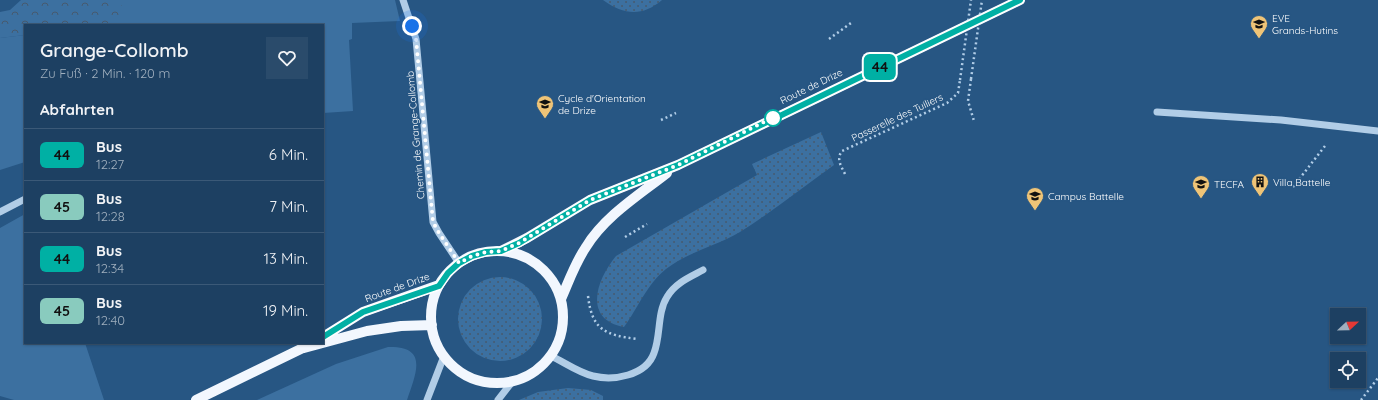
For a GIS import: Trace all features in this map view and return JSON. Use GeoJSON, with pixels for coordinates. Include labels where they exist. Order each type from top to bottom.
{"type":"FeatureCollection","features":[{"type":"Feature","properties":{"kind":"main road","name":"Route de Drize"},"geometry":{"type":"LineString","coordinates":[[501,251],[527,238],[590,200],[678,165],[1020,0]]}},
{"type":"Feature","properties":{"kind":"main road","name":"Route de Drize"},"geometry":{"type":"LineString","coordinates":[[561,299],[586,245],[601,227],[618,211],[678,165]]}},
{"type":"Feature","properties":{"kind":"main road","name":"Route de Drize"},"geometry":{"type":"LineString","coordinates":[[501,251],[521,255],[539,265],[553,280],[561,299],[563,319],[560,338],[551,356],[540,368],[527,377],[512,382],[492,383],[474,379],[458,370],[444,356],[436,342],[432,325],[432,305],[439,286],[448,273],[459,263],[472,256],[486,252],[501,251]]}},
{"type":"Feature","properties":{"kind":"main road","name":"Route de Drize"},"geometry":{"type":"LineString","coordinates":[[324,336],[363,312],[439,286]]}},
{"type":"Feature","properties":{"kind":"main road"},"geometry":{"type":"LineString","coordinates":[[324,342],[367,331],[400,326],[432,325]]}},
{"type":"Feature","properties":{"kind":"main road"},"geometry":{"type":"LineString","coordinates":[[196,400],[308,346]]}},
{"type":"Feature","properties":{"kind":"street","name":"Chemin de Grange-Collomb"},"geometry":{"type":"LineString","coordinates":[[403,0],[416,39],[433,222],[459,263]]}},
{"type":"Feature","properties":{"kind":"street"},"geometry":{"type":"LineString","coordinates":[[1157,112],[1281,120],[1378,131]]}},
{"type":"Feature","properties":{"kind":"street"},"geometry":{"type":"LineString","coordinates":[[0,212],[24,200]]}},
{"type":"Feature","properties":{"kind":"street"},"geometry":{"type":"LineString","coordinates":[[551,356],[592,376],[611,378],[625,376],[640,370],[654,355],[661,309],[666,297],[673,288],[683,280],[703,270]]}},
{"type":"Feature","properties":{"kind":"street"},"geometry":{"type":"LineString","coordinates":[[427,400],[444,356]]}},
{"type":"Feature","properties":{"kind":"street"},"geometry":{"type":"LineString","coordinates":[[498,400],[512,382]]}},
{"type":"Feature","properties":{"kind":"path","name":"Passerelle des Tuiliers"},"geometry":{"type":"LineString","coordinates":[[845,174],[839,162],[839,155],[842,151],[947,103],[958,93],[971,0]]}},
{"type":"Feature","properties":{"kind":"path"},"geometry":{"type":"LineString","coordinates":[[974,121],[968,101],[982,0]]}},
{"type":"Feature","properties":{"kind":"path"},"geometry":{"type":"LineString","coordinates":[[829,39],[851,24]]}},
{"type":"Feature","properties":{"kind":"path"},"geometry":{"type":"LineString","coordinates":[[661,120],[676,113]]}},
{"type":"Feature","properties":{"kind":"path"},"geometry":{"type":"LineString","coordinates":[[1293,187],[1339,126]]}},
{"type":"Feature","properties":{"kind":"path"},"geometry":{"type":"LineString","coordinates":[[619,241],[647,224]]}},
{"type":"Feature","properties":{"kind":"path"},"geometry":{"type":"LineString","coordinates":[[587,291],[589,308],[594,322],[605,332],[617,336],[657,341]]}},
{"type":"Feature","properties":{"kind":"path"},"geometry":{"type":"LineString","coordinates":[[1361,400],[1378,378]]}},
{"type":"Feature","properties":{"kind":"green space"},"geometry":{"type":"Polygon","coordinates":[[[21,0],[122,0],[122,24],[24,24],[24,35],[0,38],[0,12],[10,10],[21,0]]]}},
{"type":"Feature","properties":{"kind":"green space"},"geometry":{"type":"Polygon","coordinates":[[[122,0],[395,0],[400,21],[352,23],[352,39],[349,40],[353,111],[324,113],[324,24],[122,24],[122,0]]]}},
{"type":"Feature","properties":{"kind":"green space"},"geometry":{"type":"Polygon","coordinates":[[[603,0],[662,0],[647,9],[633,12],[618,9],[603,0]]]}},
{"type":"Feature","properties":{"kind":"green space"},"geometry":{"type":"Polygon","coordinates":[[[24,35],[24,162],[0,170],[0,38],[24,35]]]}},
{"type":"Feature","properties":{"kind":"green space"},"geometry":{"type":"Polygon","coordinates":[[[821,132],[834,165],[776,208],[740,232],[683,258],[666,269],[653,282],[624,327],[611,323],[602,316],[598,307],[597,297],[599,286],[609,265],[616,256],[757,175],[752,164],[821,132]]]}},
{"type":"Feature","properties":{"kind":"green space"},"geometry":{"type":"Polygon","coordinates":[[[24,215],[24,344],[85,344],[104,400],[14,400],[0,396],[0,228],[24,215]]]}},
{"type":"Feature","properties":{"kind":"green space"},"geometry":{"type":"Polygon","coordinates":[[[500,277],[516,280],[530,289],[539,303],[542,319],[539,335],[530,349],[516,358],[500,361],[484,358],[470,349],[461,335],[458,319],[461,303],[470,289],[484,280],[500,277]]]}},
{"type":"Feature","properties":{"kind":"green space"},"geometry":{"type":"Polygon","coordinates":[[[388,347],[401,348],[410,351],[414,356],[416,371],[407,400],[257,400],[336,364],[388,347]]]}},
{"type":"Feature","properties":{"kind":"green space"},"geometry":{"type":"Polygon","coordinates":[[[568,388],[591,390],[603,396],[603,400],[519,400],[538,392],[568,388]]]}},
{"type":"Feature","properties":{"kind":"bus line","name":"44"},"geometry":{"type":"LineString","coordinates":[[324,336],[363,312],[397,299],[439,286],[448,273],[459,263],[472,256],[486,252],[501,251],[519,243],[590,200],[678,165],[1020,0]]}},
{"type":"Feature","properties":{"kind":"place","name":"EVE Grands-Hutins"},"geometry":{"type":"Point","coordinates":[1259,39]}},
{"type":"Feature","properties":{"kind":"place","name":"Cycle d'Orientation de Drize"},"geometry":{"type":"Point","coordinates":[545,119]}},
{"type":"Feature","properties":{"kind":"place","name":"Villa Battelle"},"geometry":{"type":"Point","coordinates":[1260,197]}},
{"type":"Feature","properties":{"kind":"place","name":"TECFA"},"geometry":{"type":"Point","coordinates":[1201,199]}},
{"type":"Feature","properties":{"kind":"place","name":"Campus Battelle"},"geometry":{"type":"Point","coordinates":[1035,211]}},
{"type":"Feature","properties":{"kind":"route"},"geometry":{"type":"LineString","coordinates":[[412,26],[416,39],[433,222],[459,263],[472,256],[486,252],[501,251],[519,243],[590,200],[678,165],[776,116],[773,118]]}}]}
